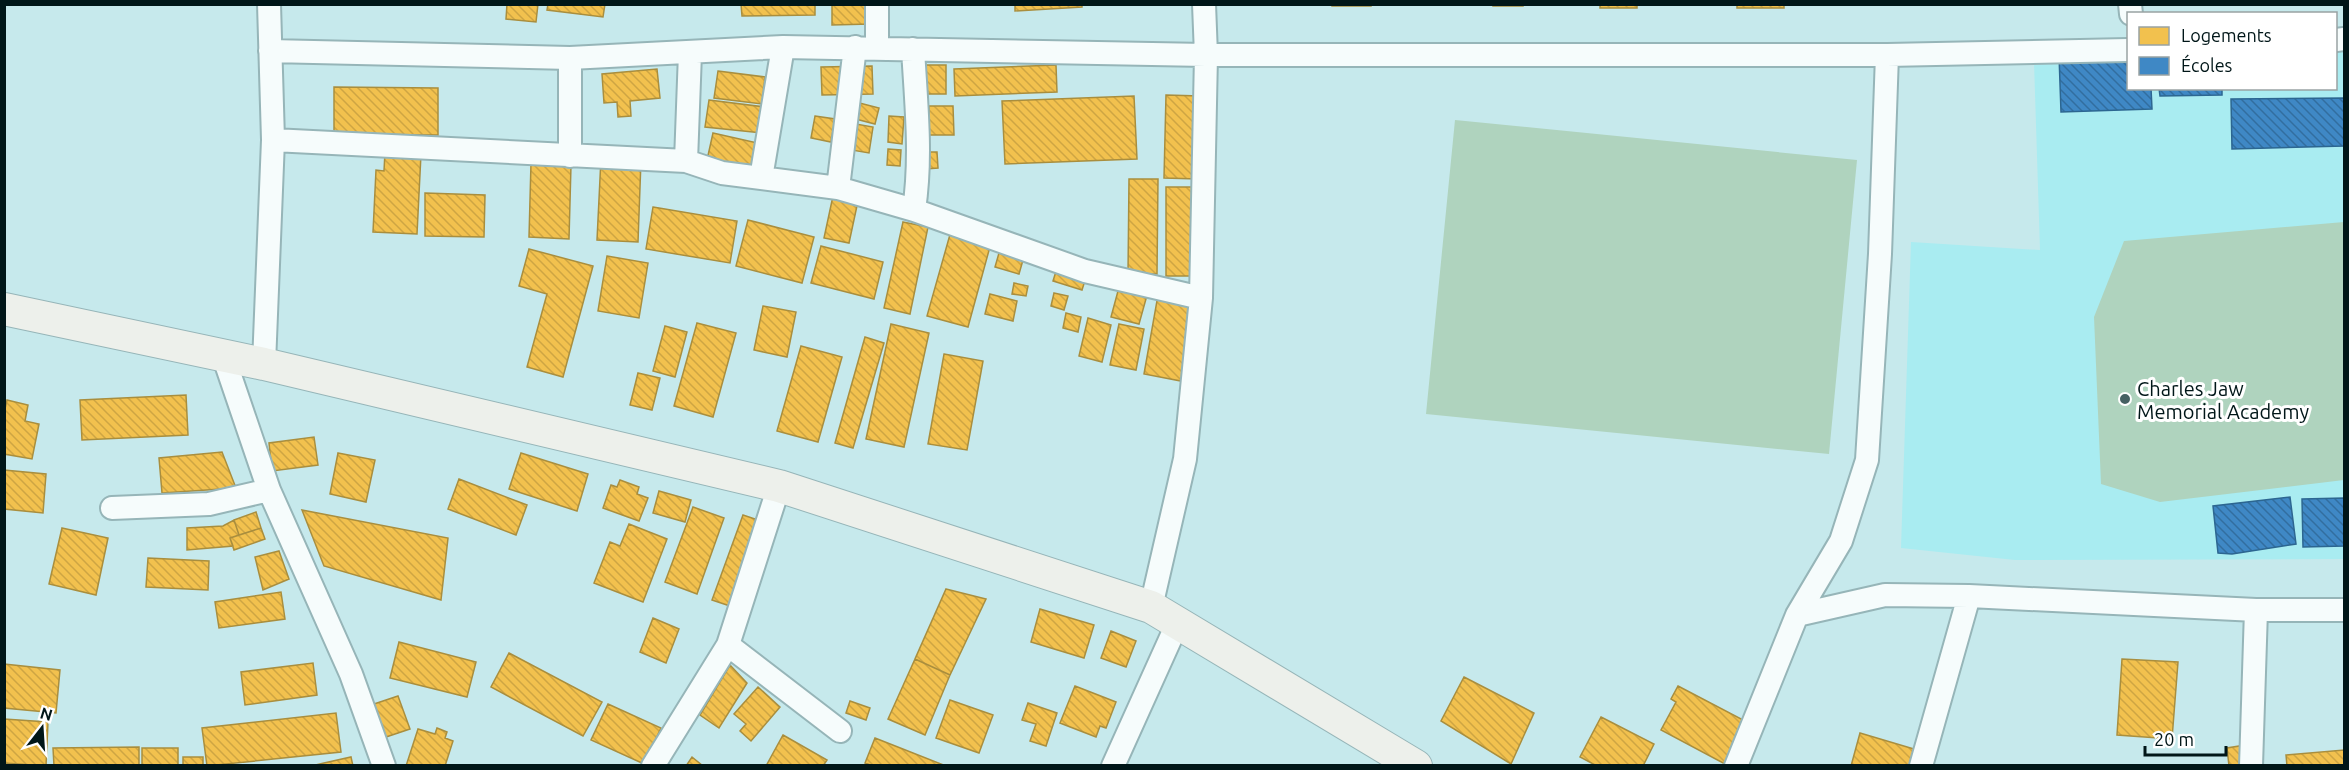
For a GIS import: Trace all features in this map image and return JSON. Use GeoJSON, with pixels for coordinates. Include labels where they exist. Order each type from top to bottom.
{"type":"FeatureCollection","features":[{"type":"Feature","properties":{"kind":"street"},"geometry":{"type":"LineString","coordinates":[[264,364],[273,140],[270,4]]}},
{"type":"Feature","properties":{"kind":"street"},"geometry":{"type":"LineString","coordinates":[[838,188],[866,47],[877,4]]}},
{"type":"Feature","properties":{"kind":"street"},"geometry":{"type":"LineString","coordinates":[[1151,607],[1185,459],[1201,297],[1206,55],[1204,4]]}},
{"type":"Feature","properties":{"kind":"street"},"geometry":{"type":"LineString","coordinates":[[270,51],[570,58],[783,47],[1206,55],[1887,55],[2127,50]]}},
{"type":"Feature","properties":{"kind":"street"},"geometry":{"type":"LineString","coordinates":[[761,178],[783,47]]}},
{"type":"Feature","properties":{"kind":"street"},"geometry":{"type":"LineString","coordinates":[[913,49],[919,150],[918,184],[914,210]]}},
{"type":"Feature","properties":{"kind":"street"},"geometry":{"type":"LineString","coordinates":[[686,161],[690,53]]}},
{"type":"Feature","properties":{"kind":"street"},"geometry":{"type":"LineString","coordinates":[[1736,765],[1797,615],[1841,541],[1866,460],[1880,254],[1887,55]]}},
{"type":"Feature","properties":{"kind":"street"},"geometry":{"type":"LineString","coordinates":[[570,58],[570,156]]}},
{"type":"Feature","properties":{"kind":"street"},"geometry":{"type":"LineString","coordinates":[[273,140],[686,161],[723,172],[838,188],[914,210],[1084,271],[1201,297]]}},
{"type":"Feature","properties":{"kind":"street"},"geometry":{"type":"LineString","coordinates":[[4,309],[264,364],[779,486],[1151,607],[1403,762]]}},
{"type":"Feature","properties":{"kind":"street"},"geometry":{"type":"LineString","coordinates":[[223,355],[269,490],[351,674],[384,765]]}},
{"type":"Feature","properties":{"kind":"street"},"geometry":{"type":"LineString","coordinates":[[653,765],[728,645],[779,486]]}},
{"type":"Feature","properties":{"kind":"street"},"geometry":{"type":"LineString","coordinates":[[112,508],[209,504],[269,490]]}},
{"type":"Feature","properties":{"kind":"street"},"geometry":{"type":"LineString","coordinates":[[1797,615],[1884,595],[1969,596],[2256,610],[2344,610]]}},
{"type":"Feature","properties":{"kind":"street"},"geometry":{"type":"LineString","coordinates":[[1921,765],[1969,596]]}},
{"type":"Feature","properties":{"kind":"street"},"geometry":{"type":"LineString","coordinates":[[2250,765],[2256,610]]}},
{"type":"Feature","properties":{"kind":"street"},"geometry":{"type":"LineString","coordinates":[[1113,765],[1178,622]]}},
{"type":"Feature","properties":{"kind":"street"},"geometry":{"type":"LineString","coordinates":[[728,645],[840,731]]}},
{"type":"Feature","properties":{"kind":"shaded area","name":"Charles Jaw Memorial Academy"},"geometry":{"type":"Polygon","coordinates":[[[2337,46],[2344,46],[2344,559],[2015,560],[1901,548],[1911,242],[2040,250],[2034,62],[2127,57],[2127,90],[2337,90],[2337,46]]]}},
{"type":"Feature","properties":{"kind":"green space"},"geometry":{"type":"Polygon","coordinates":[[[1455,120],[1857,160],[1829,454],[1426,414],[1455,120]]]}},
{"type":"Feature","properties":{"kind":"green space"},"geometry":{"type":"Polygon","coordinates":[[[2344,222],[2344,480],[2160,502],[2101,484],[2094,317],[2124,241],[2344,222]]]}},
{"type":"Feature","properties":{"kind":"building: Logements"},"geometry":{"type":"Polygon","coordinates":[[[507,4],[538,4],[536,22],[506,19],[507,4]]]}},
{"type":"Feature","properties":{"kind":"building: Logements"},"geometry":{"type":"Polygon","coordinates":[[[548,4],[605,4],[603,17],[547,10],[548,4]]]}},
{"type":"Feature","properties":{"kind":"building: Logements"},"geometry":{"type":"Polygon","coordinates":[[[741,4],[815,4],[815,15],[742,16],[741,4]]]}},
{"type":"Feature","properties":{"kind":"building: Logements"},"geometry":{"type":"Polygon","coordinates":[[[832,4],[870,4],[870,24],[832,25],[832,4]]]}},
{"type":"Feature","properties":{"kind":"building: Logements"},"geometry":{"type":"Polygon","coordinates":[[[1015,4],[1082,4],[1082,7],[1015,11],[1015,4]]]}},
{"type":"Feature","properties":{"kind":"building: Logements"},"geometry":{"type":"Polygon","coordinates":[[[1332,4],[1371,4],[1371,6],[1332,6],[1332,4]]]}},
{"type":"Feature","properties":{"kind":"building: Logements"},"geometry":{"type":"Polygon","coordinates":[[[1493,4],[1523,4],[1523,6],[1493,6],[1493,4]]]}},
{"type":"Feature","properties":{"kind":"building: Logements"},"geometry":{"type":"Polygon","coordinates":[[[1600,4],[1637,4],[1637,8],[1600,8],[1600,4]]]}},
{"type":"Feature","properties":{"kind":"building: Logements"},"geometry":{"type":"Polygon","coordinates":[[[1737,4],[1784,4],[1784,8],[1737,8],[1737,4]]]}},
{"type":"Feature","properties":{"kind":"building: Logements"},"geometry":{"type":"Polygon","coordinates":[[[918,65],[946,65],[946,94],[920,94],[918,65]]]}},
{"type":"Feature","properties":{"kind":"building: Logements"},"geometry":{"type":"Polygon","coordinates":[[[1056,65],[1057,92],[955,96],[954,69],[1056,65]]]}},
{"type":"Feature","properties":{"kind":"building: Logements"},"geometry":{"type":"Polygon","coordinates":[[[872,66],[873,94],[822,95],[821,67],[872,66]]]}},
{"type":"Feature","properties":{"kind":"building: Logements"},"geometry":{"type":"Polygon","coordinates":[[[657,69],[660,98],[630,101],[631,116],[618,117],[617,102],[604,103],[602,74],[657,69]]]}},
{"type":"Feature","properties":{"kind":"building: Logements"},"geometry":{"type":"Polygon","coordinates":[[[718,71],[765,77],[762,104],[714,98],[718,71]]]}},
{"type":"Feature","properties":{"kind":"building: Logements"},"geometry":{"type":"Polygon","coordinates":[[[334,87],[438,88],[438,135],[334,134],[334,87]]]}},
{"type":"Feature","properties":{"kind":"building: Logements"},"geometry":{"type":"Polygon","coordinates":[[[1166,95],[1200,96],[1198,179],[1164,178],[1166,95]]]}},
{"type":"Feature","properties":{"kind":"building: Logements"},"geometry":{"type":"Polygon","coordinates":[[[1134,96],[1137,159],[1005,164],[1002,101],[1134,96]]]}},
{"type":"Feature","properties":{"kind":"building: Logements"},"geometry":{"type":"Polygon","coordinates":[[[844,99],[879,108],[875,124],[840,115],[844,99]]]}},
{"type":"Feature","properties":{"kind":"building: Logements"},"geometry":{"type":"Polygon","coordinates":[[[709,100],[765,107],[762,133],[705,127],[709,100]]]}},
{"type":"Feature","properties":{"kind":"building: Logements"},"geometry":{"type":"Polygon","coordinates":[[[929,106],[953,106],[954,135],[929,135],[929,106]]]}},
{"type":"Feature","properties":{"kind":"building: Logements"},"geometry":{"type":"Polygon","coordinates":[[[815,116],[835,119],[831,142],[811,138],[815,116]]]}},
{"type":"Feature","properties":{"kind":"building: Logements"},"geometry":{"type":"Polygon","coordinates":[[[889,116],[904,117],[902,144],[888,142],[889,116]]]}},
{"type":"Feature","properties":{"kind":"building: Logements"},"geometry":{"type":"Polygon","coordinates":[[[839,121],[873,127],[869,153],[834,147],[839,121]]]}},
{"type":"Feature","properties":{"kind":"building: Logements"},"geometry":{"type":"Polygon","coordinates":[[[713,133],[766,145],[760,171],[707,160],[713,133]]]}},
{"type":"Feature","properties":{"kind":"building: Logements"},"geometry":{"type":"Polygon","coordinates":[[[888,149],[901,150],[900,166],[887,165],[888,149]]]}},
{"type":"Feature","properties":{"kind":"building: Logements"},"geometry":{"type":"Polygon","coordinates":[[[385,152],[421,154],[417,234],[373,232],[376,170],[384,171],[385,152]]]}},
{"type":"Feature","properties":{"kind":"building: Logements"},"geometry":{"type":"Polygon","coordinates":[[[925,152],[937,152],[938,168],[926,169],[925,152]]]}},
{"type":"Feature","properties":{"kind":"building: Logements"},"geometry":{"type":"Polygon","coordinates":[[[601,158],[641,160],[638,242],[597,240],[601,158]]]}},
{"type":"Feature","properties":{"kind":"building: Logements"},"geometry":{"type":"Polygon","coordinates":[[[531,163],[571,165],[569,239],[529,237],[531,163]]]}},
{"type":"Feature","properties":{"kind":"building: Logements"},"geometry":{"type":"Polygon","coordinates":[[[1129,179],[1158,179],[1157,274],[1128,274],[1129,179]]]}},
{"type":"Feature","properties":{"kind":"building: Logements"},"geometry":{"type":"Polygon","coordinates":[[[1166,187],[1196,187],[1196,276],[1166,276],[1166,187]]]}},
{"type":"Feature","properties":{"kind":"building: Logements"},"geometry":{"type":"Polygon","coordinates":[[[425,193],[485,195],[484,237],[425,236],[425,193]]]}},
{"type":"Feature","properties":{"kind":"building: Logements"},"geometry":{"type":"Polygon","coordinates":[[[833,196],[858,201],[849,243],[824,238],[833,196]]]}},
{"type":"Feature","properties":{"kind":"building: Logements"},"geometry":{"type":"Polygon","coordinates":[[[653,207],[737,221],[730,263],[646,249],[653,207]]]}},
{"type":"Feature","properties":{"kind":"building: Logements"},"geometry":{"type":"Polygon","coordinates":[[[748,220],[814,237],[802,283],[736,266],[748,220]]]}},
{"type":"Feature","properties":{"kind":"building: Logements"},"geometry":{"type":"Polygon","coordinates":[[[903,222],[928,227],[910,314],[884,308],[903,222]]]}},
{"type":"Feature","properties":{"kind":"building: Logements"},"geometry":{"type":"Polygon","coordinates":[[[951,231],[991,243],[968,327],[927,316],[951,231]]]}},
{"type":"Feature","properties":{"kind":"building: Logements"},"geometry":{"type":"Polygon","coordinates":[[[821,246],[883,262],[874,299],[811,283],[821,246]]]}},
{"type":"Feature","properties":{"kind":"building: Logements"},"geometry":{"type":"Polygon","coordinates":[[[529,249],[593,266],[563,377],[527,367],[547,294],[519,286],[529,249]]]}},
{"type":"Feature","properties":{"kind":"building: Logements"},"geometry":{"type":"Polygon","coordinates":[[[999,253],[1023,260],[1019,274],[995,267],[999,253]]]}},
{"type":"Feature","properties":{"kind":"building: Logements"},"geometry":{"type":"Polygon","coordinates":[[[607,256],[648,263],[639,318],[598,311],[607,256]]]}},
{"type":"Feature","properties":{"kind":"building: Logements"},"geometry":{"type":"Polygon","coordinates":[[[1058,265],[1087,274],[1082,290],[1053,281],[1058,265]]]}},
{"type":"Feature","properties":{"kind":"building: Logements"},"geometry":{"type":"Polygon","coordinates":[[[1121,280],[1149,288],[1139,324],[1111,317],[1121,280]]]}},
{"type":"Feature","properties":{"kind":"building: Logements"},"geometry":{"type":"Polygon","coordinates":[[[1014,283],[1028,286],[1026,296],[1012,294],[1014,283]]]}},
{"type":"Feature","properties":{"kind":"building: Logements"},"geometry":{"type":"Polygon","coordinates":[[[1054,293],[1068,296],[1064,310],[1051,306],[1054,293]]]}},
{"type":"Feature","properties":{"kind":"building: Logements"},"geometry":{"type":"Polygon","coordinates":[[[990,294],[1017,301],[1013,321],[985,314],[990,294]]]}},
{"type":"Feature","properties":{"kind":"building: Logements"},"geometry":{"type":"Polygon","coordinates":[[[1158,295],[1196,301],[1181,381],[1144,374],[1158,295]]]}},
{"type":"Feature","properties":{"kind":"building: Logements"},"geometry":{"type":"Polygon","coordinates":[[[763,306],[796,312],[787,357],[754,350],[763,306]]]}},
{"type":"Feature","properties":{"kind":"building: Logements"},"geometry":{"type":"Polygon","coordinates":[[[1066,313],[1081,317],[1078,332],[1063,328],[1066,313]]]}},
{"type":"Feature","properties":{"kind":"building: Logements"},"geometry":{"type":"Polygon","coordinates":[[[1088,318],[1111,325],[1102,362],[1079,356],[1088,318]]]}},
{"type":"Feature","properties":{"kind":"building: Logements"},"geometry":{"type":"Polygon","coordinates":[[[697,323],[736,333],[713,417],[674,406],[697,323]]]}},
{"type":"Feature","properties":{"kind":"building: Logements"},"geometry":{"type":"Polygon","coordinates":[[[891,324],[929,333],[904,447],[866,439],[891,324]]]}},
{"type":"Feature","properties":{"kind":"building: Logements"},"geometry":{"type":"Polygon","coordinates":[[[1119,324],[1144,329],[1136,370],[1110,365],[1119,324]]]}},
{"type":"Feature","properties":{"kind":"building: Logements"},"geometry":{"type":"Polygon","coordinates":[[[665,326],[687,332],[675,377],[653,371],[665,326]]]}},
{"type":"Feature","properties":{"kind":"building: Logements"},"geometry":{"type":"Polygon","coordinates":[[[865,337],[884,343],[853,448],[835,443],[865,337]]]}},
{"type":"Feature","properties":{"kind":"building: Logements"},"geometry":{"type":"Polygon","coordinates":[[[801,346],[842,357],[818,442],[777,431],[801,346]]]}},
{"type":"Feature","properties":{"kind":"building: Logements"},"geometry":{"type":"Polygon","coordinates":[[[944,354],[983,361],[967,450],[928,444],[944,354]]]}},
{"type":"Feature","properties":{"kind":"building: Logements"},"geometry":{"type":"Polygon","coordinates":[[[638,373],[660,378],[652,410],[630,405],[638,373]]]}},
{"type":"Feature","properties":{"kind":"building: Logements"},"geometry":{"type":"Polygon","coordinates":[[[186,395],[188,435],[82,440],[80,400],[186,395]]]}},
{"type":"Feature","properties":{"kind":"building: Logements"},"geometry":{"type":"Polygon","coordinates":[[[7,400],[28,405],[25,421],[39,424],[32,459],[4,454],[4,413],[7,400]]]}},
{"type":"Feature","properties":{"kind":"building: Logements"},"geometry":{"type":"Polygon","coordinates":[[[314,437],[318,465],[272,471],[269,443],[314,437]]]}},
{"type":"Feature","properties":{"kind":"building: Logements"},"geometry":{"type":"Polygon","coordinates":[[[222,452],[236,488],[162,493],[159,458],[222,452]]]}},
{"type":"Feature","properties":{"kind":"building: Logements"},"geometry":{"type":"Polygon","coordinates":[[[338,453],[375,460],[366,502],[330,494],[338,453]]]}},
{"type":"Feature","properties":{"kind":"building: Logements"},"geometry":{"type":"Polygon","coordinates":[[[521,453],[588,474],[577,511],[509,489],[521,453]]]}},
{"type":"Feature","properties":{"kind":"building: Logements"},"geometry":{"type":"Polygon","coordinates":[[[4,470],[46,474],[43,513],[4,509],[4,470]]]}},
{"type":"Feature","properties":{"kind":"building: Logements"},"geometry":{"type":"Polygon","coordinates":[[[459,479],[527,505],[516,535],[448,509],[459,479]]]}},
{"type":"Feature","properties":{"kind":"building: Logements"},"geometry":{"type":"Polygon","coordinates":[[[620,480],[639,487],[637,494],[648,498],[639,521],[603,508],[611,485],[617,487],[620,480]]]}},
{"type":"Feature","properties":{"kind":"building: Logements"},"geometry":{"type":"Polygon","coordinates":[[[659,491],[691,500],[685,522],[653,513],[659,491]]]}},
{"type":"Feature","properties":{"kind":"building: Logements"},"geometry":{"type":"Polygon","coordinates":[[[693,507],[724,518],[697,594],[665,582],[693,507]]]}},
{"type":"Feature","properties":{"kind":"building: Logements"},"geometry":{"type":"Polygon","coordinates":[[[302,510],[448,538],[441,600],[324,566],[302,510]]]}},
{"type":"Feature","properties":{"kind":"building: Logements"},"geometry":{"type":"Polygon","coordinates":[[[256,512],[261,528],[239,535],[234,520],[256,512]]]}},
{"type":"Feature","properties":{"kind":"building: Logements"},"geometry":{"type":"Polygon","coordinates":[[[743,515],[764,522],[733,607],[712,600],[743,515]]]}},
{"type":"Feature","properties":{"kind":"building: Logements"},"geometry":{"type":"Polygon","coordinates":[[[234,520],[239,535],[230,538],[233,546],[187,550],[187,528],[223,526],[234,520]]]}},
{"type":"Feature","properties":{"kind":"building: Logements"},"geometry":{"type":"Polygon","coordinates":[[[629,524],[667,539],[643,602],[594,583],[610,542],[620,546],[629,524]]]}},
{"type":"Feature","properties":{"kind":"building: Logements"},"geometry":{"type":"Polygon","coordinates":[[[62,528],[108,538],[96,595],[49,584],[62,528]]]}},
{"type":"Feature","properties":{"kind":"building: Logements"},"geometry":{"type":"Polygon","coordinates":[[[261,528],[265,539],[234,550],[230,538],[261,528]]]}},
{"type":"Feature","properties":{"kind":"building: Logements"},"geometry":{"type":"Polygon","coordinates":[[[279,551],[289,579],[263,590],[255,557],[279,551]]]}},
{"type":"Feature","properties":{"kind":"building: Logements"},"geometry":{"type":"Polygon","coordinates":[[[148,558],[209,561],[208,590],[146,587],[148,558]]]}},
{"type":"Feature","properties":{"kind":"building: Logements"},"geometry":{"type":"Polygon","coordinates":[[[946,589],[986,599],[950,675],[915,659],[946,589]]]}},
{"type":"Feature","properties":{"kind":"building: Logements"},"geometry":{"type":"Polygon","coordinates":[[[281,592],[285,619],[219,628],[215,602],[281,592]]]}},
{"type":"Feature","properties":{"kind":"building: Logements"},"geometry":{"type":"Polygon","coordinates":[[[1040,609],[1094,625],[1084,658],[1031,642],[1040,609]]]}},
{"type":"Feature","properties":{"kind":"building: Logements"},"geometry":{"type":"Polygon","coordinates":[[[653,618],[679,629],[666,663],[640,652],[653,618]]]}},
{"type":"Feature","properties":{"kind":"building: Logements"},"geometry":{"type":"Polygon","coordinates":[[[1111,631],[1136,641],[1126,667],[1101,658],[1111,631]]]}},
{"type":"Feature","properties":{"kind":"building: Logements"},"geometry":{"type":"Polygon","coordinates":[[[399,642],[476,662],[467,697],[390,678],[399,642]]]}},
{"type":"Feature","properties":{"kind":"building: Logements"},"geometry":{"type":"Polygon","coordinates":[[[509,653],[602,702],[583,736],[491,687],[509,653]]]}},
{"type":"Feature","properties":{"kind":"building: Logements"},"geometry":{"type":"Polygon","coordinates":[[[915,659],[950,675],[925,735],[888,719],[915,659]]]}},
{"type":"Feature","properties":{"kind":"building: Logements"},"geometry":{"type":"Polygon","coordinates":[[[2122,659],[2178,662],[2172,739],[2117,735],[2122,659]]]}},
{"type":"Feature","properties":{"kind":"building: Logements"},"geometry":{"type":"Polygon","coordinates":[[[313,663],[317,695],[245,705],[241,672],[313,663]]]}},
{"type":"Feature","properties":{"kind":"building: Logements"},"geometry":{"type":"Polygon","coordinates":[[[4,664],[60,670],[56,713],[4,708],[4,664]]]}},
{"type":"Feature","properties":{"kind":"building: Logements"},"geometry":{"type":"Polygon","coordinates":[[[730,665],[747,683],[719,728],[700,715],[730,665]]]}},
{"type":"Feature","properties":{"kind":"building: Logements"},"geometry":{"type":"Polygon","coordinates":[[[1464,677],[1534,713],[1511,764],[1441,721],[1464,677]]]}},
{"type":"Feature","properties":{"kind":"building: Logements"},"geometry":{"type":"Polygon","coordinates":[[[1075,686],[1116,702],[1106,728],[1100,726],[1096,737],[1060,723],[1075,686]]]}},
{"type":"Feature","properties":{"kind":"building: Logements"},"geometry":{"type":"Polygon","coordinates":[[[1678,686],[1747,722],[1725,764],[1661,730],[1676,702],[1671,699],[1678,686]]]}},
{"type":"Feature","properties":{"kind":"building: Logements"},"geometry":{"type":"Polygon","coordinates":[[[758,687],[780,707],[751,741],[740,731],[746,724],[734,714],[758,687]]]}},
{"type":"Feature","properties":{"kind":"building: Logements"},"geometry":{"type":"Polygon","coordinates":[[[398,696],[410,729],[386,737],[374,704],[398,696]]]}},
{"type":"Feature","properties":{"kind":"building: Logements"},"geometry":{"type":"Polygon","coordinates":[[[950,700],[993,715],[979,753],[936,738],[950,700]]]}},
{"type":"Feature","properties":{"kind":"building: Logements"},"geometry":{"type":"Polygon","coordinates":[[[850,701],[870,708],[866,720],[846,713],[850,701]]]}},
{"type":"Feature","properties":{"kind":"building: Logements"},"geometry":{"type":"Polygon","coordinates":[[[1028,703],[1057,713],[1046,746],[1030,741],[1036,724],[1022,720],[1028,703]]]}},
{"type":"Feature","properties":{"kind":"building: Logements"},"geometry":{"type":"Polygon","coordinates":[[[608,704],[661,728],[644,764],[591,740],[608,704]]]}},
{"type":"Feature","properties":{"kind":"building: Logements"},"geometry":{"type":"Polygon","coordinates":[[[336,713],[341,752],[207,766],[202,728],[336,713]]]}},
{"type":"Feature","properties":{"kind":"building: Logements"},"geometry":{"type":"Polygon","coordinates":[[[1601,717],[1654,744],[1643,766],[1597,766],[1580,757],[1601,717]]]}},
{"type":"Feature","properties":{"kind":"building: Logements"},"geometry":{"type":"Polygon","coordinates":[[[4,719],[48,722],[46,766],[4,763],[4,719]]]}},
{"type":"Feature","properties":{"kind":"building: Logements"},"geometry":{"type":"Polygon","coordinates":[[[437,728],[447,732],[445,738],[453,741],[445,766],[406,766],[418,729],[435,734],[437,728]]]}},
{"type":"Feature","properties":{"kind":"building: Logements"},"geometry":{"type":"Polygon","coordinates":[[[1860,733],[1914,749],[1909,766],[1851,766],[1860,733]]]}},
{"type":"Feature","properties":{"kind":"building: Logements"},"geometry":{"type":"Polygon","coordinates":[[[783,735],[827,760],[823,766],[766,766],[783,735]]]}},
{"type":"Feature","properties":{"kind":"building: Logements"},"geometry":{"type":"Polygon","coordinates":[[[875,738],[946,766],[873,766],[865,763],[875,738]]]}},
{"type":"Feature","properties":{"kind":"building: Logements"},"geometry":{"type":"Polygon","coordinates":[[[2246,745],[2244,766],[2229,766],[2227,748],[2246,745]]]}},
{"type":"Feature","properties":{"kind":"building: Logements"},"geometry":{"type":"Polygon","coordinates":[[[139,747],[139,766],[54,766],[53,748],[139,747]]]}},
{"type":"Feature","properties":{"kind":"building: Logements"},"geometry":{"type":"Polygon","coordinates":[[[142,748],[178,748],[178,766],[142,766],[142,748]]]}},
{"type":"Feature","properties":{"kind":"building: Logements"},"geometry":{"type":"Polygon","coordinates":[[[2344,750],[2344,766],[2287,766],[2286,755],[2344,750]]]}},
{"type":"Feature","properties":{"kind":"building: Logements"},"geometry":{"type":"Polygon","coordinates":[[[183,757],[203,757],[203,766],[183,766],[183,757]]]}},
{"type":"Feature","properties":{"kind":"building: Logements"},"geometry":{"type":"Polygon","coordinates":[[[351,757],[353,766],[315,766],[315,765],[351,757]]]}},
{"type":"Feature","properties":{"kind":"building: Logements"},"geometry":{"type":"Polygon","coordinates":[[[692,757],[703,766],[686,766],[692,757]]]}},
{"type":"Feature","properties":{"kind":"building: Écoles"},"geometry":{"type":"Polygon","coordinates":[[[2127,53],[2127,90],[2151,90],[2152,109],[2061,112],[2059,55],[2127,53]]]}},
{"type":"Feature","properties":{"kind":"building: Écoles"},"geometry":{"type":"Polygon","coordinates":[[[2159,90],[2222,90],[2222,95],[2160,96],[2159,90]]]}},
{"type":"Feature","properties":{"kind":"building: Écoles"},"geometry":{"type":"Polygon","coordinates":[[[2344,98],[2344,146],[2232,149],[2231,99],[2344,98]]]}},
{"type":"Feature","properties":{"kind":"building: Écoles"},"geometry":{"type":"Polygon","coordinates":[[[2290,497],[2296,544],[2232,554],[2218,553],[2213,506],[2290,497]]]}},
{"type":"Feature","properties":{"kind":"building: Écoles"},"geometry":{"type":"Polygon","coordinates":[[[2344,498],[2344,546],[2303,547],[2302,499],[2344,498]]]}},
{"type":"Feature","properties":{"kind":"place","name":"Charles Jaw Memorial Academy"},"geometry":{"type":"Point","coordinates":[2125,399]}}]}
